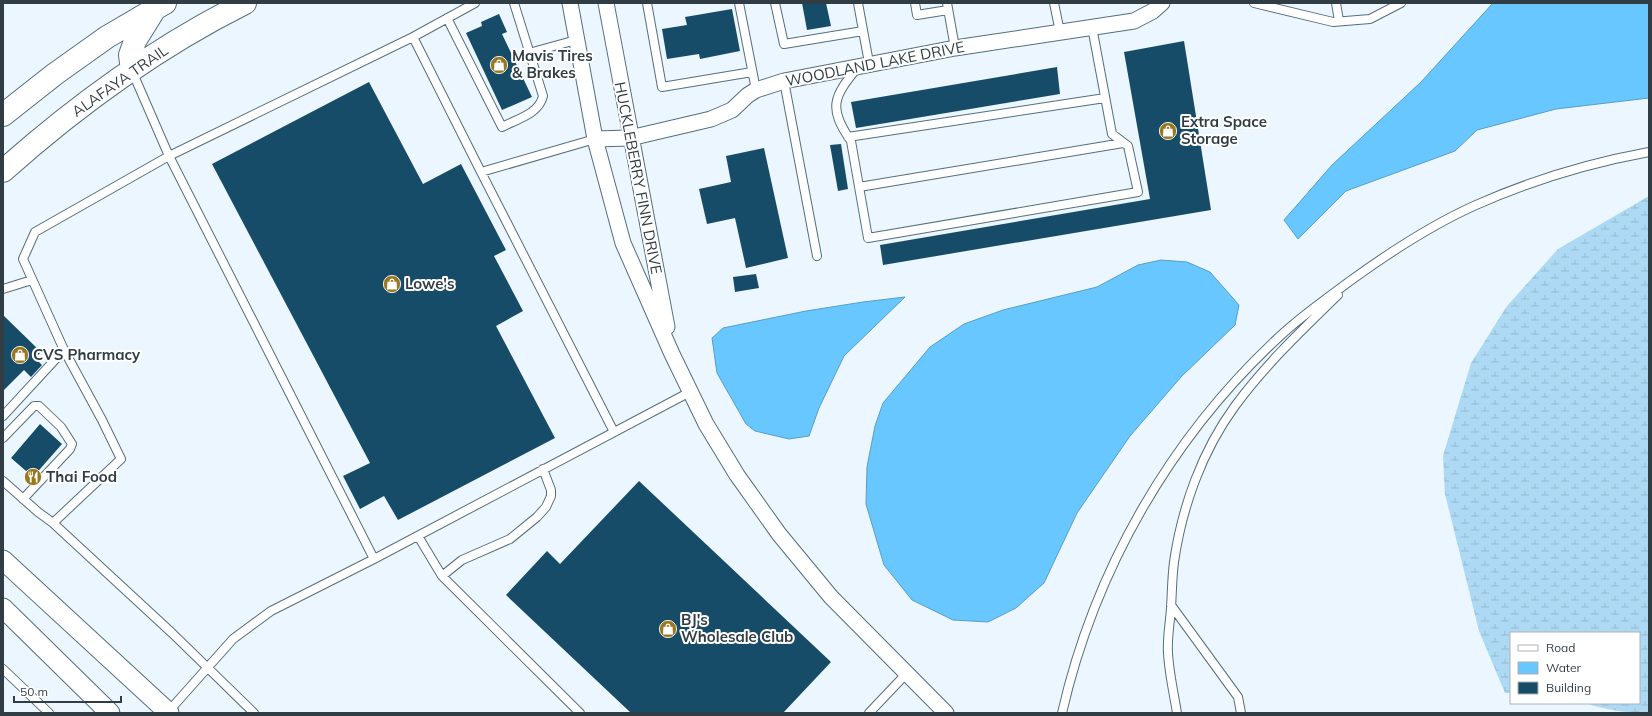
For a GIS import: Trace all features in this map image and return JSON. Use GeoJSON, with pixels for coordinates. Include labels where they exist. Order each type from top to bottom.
{"type":"FeatureCollection","features":[{"type":"Feature","properties":{"kind":"main road","name":"ALAFAYA TRAIL"},"geometry":{"type":"LineString","coordinates":[[3,171],[45,134],[132,70],[179,40],[245,3]]}},
{"type":"Feature","properties":{"kind":"main road"},"geometry":{"type":"LineString","coordinates":[[132,70],[130,55],[135,40],[160,6]]}},
{"type":"Feature","properties":{"kind":"main road"},"geometry":{"type":"LineString","coordinates":[[3,115],[55,74],[107,37],[160,6]]}},
{"type":"Feature","properties":{"kind":"street","name":"HUCKLEBERRY FINN DRIVE"},"geometry":{"type":"LineString","coordinates":[[570,3],[594,139],[623,243],[672,354],[706,424],[737,475],[779,534],[831,596],[946,713]]}},
{"type":"Feature","properties":{"kind":"street","name":"HUCKLEBERRY FINN DRIVE"},"geometry":{"type":"LineString","coordinates":[[606,3],[630,138],[672,354]]}},
{"type":"Feature","properties":{"kind":"street","name":"WOODLAND LAKE DRIVE"},"geometry":{"type":"LineString","coordinates":[[594,139],[630,138],[711,119],[732,110],[748,95],[756,90],[784,81],[864,64],[955,48],[1134,21],[1153,11],[1162,3]]}},
{"type":"Feature","properties":{"kind":"street"},"geometry":{"type":"LineString","coordinates":[[3,560],[168,713]]}},
{"type":"Feature","properties":{"kind":"street"},"geometry":{"type":"LineString","coordinates":[[3,608],[110,713]]}},
{"type":"Feature","properties":{"kind":"lane"},"geometry":{"type":"LineString","coordinates":[[53,522],[122,460],[64,350],[23,259],[35,232],[169,156],[413,37],[475,3]]}},
{"type":"Feature","properties":{"kind":"lane"},"geometry":{"type":"LineString","coordinates":[[447,18],[502,127],[535,110],[541,104],[542,96],[514,3]]}},
{"type":"Feature","properties":{"kind":"lane"},"geometry":{"type":"LineString","coordinates":[[647,3],[662,87],[752,72]]}},
{"type":"Feature","properties":{"kind":"lane"},"geometry":{"type":"LineString","coordinates":[[739,3],[756,90]]}},
{"type":"Feature","properties":{"kind":"lane"},"geometry":{"type":"LineString","coordinates":[[775,3],[784,44],[863,32]]}},
{"type":"Feature","properties":{"kind":"lane"},"geometry":{"type":"LineString","coordinates":[[858,3],[863,32],[864,64],[841,90],[835,105],[842,129],[851,141],[868,238],[1138,192],[1128,146],[1112,134],[1092,27]]}},
{"type":"Feature","properties":{"kind":"lane"},"geometry":{"type":"LineString","coordinates":[[915,3],[917,15],[948,6],[955,48]]}},
{"type":"Feature","properties":{"kind":"lane"},"geometry":{"type":"LineString","coordinates":[[1054,3],[1060,32]]}},
{"type":"Feature","properties":{"kind":"lane"},"geometry":{"type":"LineString","coordinates":[[1254,3],[1333,22],[1370,19],[1401,3]]}},
{"type":"Feature","properties":{"kind":"lane"},"geometry":{"type":"LineString","coordinates":[[1336,3],[1339,21]]}},
{"type":"Feature","properties":{"kind":"lane"},"geometry":{"type":"LineString","coordinates":[[413,37],[614,432]]}},
{"type":"Feature","properties":{"kind":"lane"},"geometry":{"type":"LineString","coordinates":[[529,53],[576,40]]}},
{"type":"Feature","properties":{"kind":"lane"},"geometry":{"type":"LineString","coordinates":[[132,70],[169,156],[374,559]]}},
{"type":"Feature","properties":{"kind":"lane"},"geometry":{"type":"LineString","coordinates":[[784,81],[817,256]]}},
{"type":"Feature","properties":{"kind":"lane"},"geometry":{"type":"LineString","coordinates":[[848,137],[1105,98]]}},
{"type":"Feature","properties":{"kind":"lane"},"geometry":{"type":"LineString","coordinates":[[481,172],[594,139]]}},
{"type":"Feature","properties":{"kind":"lane"},"geometry":{"type":"LineString","coordinates":[[859,187],[1123,142]]}},
{"type":"Feature","properties":{"kind":"lane"},"geometry":{"type":"LineString","coordinates":[[1062,713],[1080,648],[1110,572],[1132,527],[1173,458],[1224,393],[1278,337],[1298,320],[1359,275],[1424,232],[1492,198],[1566,172],[1598,163],[1649,152]]}},
{"type":"Feature","properties":{"kind":"lane"},"geometry":{"type":"LineString","coordinates":[[1177,713],[1168,653],[1174,563],[1182,520],[1200,469],[1220,428],[1249,388],[1275,357],[1359,275]]}},
{"type":"Feature","properties":{"kind":"lane"},"geometry":{"type":"LineString","coordinates":[[3,289],[32,280]]}},
{"type":"Feature","properties":{"kind":"lane"},"geometry":{"type":"LineString","coordinates":[[3,416],[64,350]]}},
{"type":"Feature","properties":{"kind":"lane"},"geometry":{"type":"LineString","coordinates":[[168,713],[233,639],[271,611],[374,559],[690,392]]}},
{"type":"Feature","properties":{"kind":"lane"},"geometry":{"type":"LineString","coordinates":[[3,438],[34,406],[39,406],[61,427],[72,444],[70,449],[23,499]]}},
{"type":"Feature","properties":{"kind":"lane"},"geometry":{"type":"LineString","coordinates":[[442,576],[462,560],[510,540],[537,517],[546,507],[551,496],[551,490],[542,469]]}},
{"type":"Feature","properties":{"kind":"lane"},"geometry":{"type":"LineString","coordinates":[[3,481],[23,499],[53,522],[254,713]]}},
{"type":"Feature","properties":{"kind":"lane"},"geometry":{"type":"LineString","coordinates":[[418,536],[442,576],[580,713]]}},
{"type":"Feature","properties":{"kind":"lane"},"geometry":{"type":"LineString","coordinates":[[1171,605],[1238,697],[1241,713]]}},
{"type":"Feature","properties":{"kind":"lane"},"geometry":{"type":"LineString","coordinates":[[3,669],[49,713]]}},
{"type":"Feature","properties":{"kind":"lane"},"geometry":{"type":"LineString","coordinates":[[868,713],[907,673]]}},
{"type":"Feature","properties":{"kind":"green space"},"geometry":{"type":"Polygon","coordinates":[[[1649,196],[1649,713],[1617,711],[1588,704],[1640,704],[1640,632],[1510,632],[1510,693],[1505,693],[1479,631],[1445,494],[1443,456],[1471,363],[1507,306],[1558,249],[1649,196]]]}},
{"type":"Feature","properties":{"kind":"water"},"geometry":{"type":"Polygon","coordinates":[[[1493,3],[1649,3],[1649,98],[1556,109],[1477,130],[1455,151],[1346,191],[1298,239],[1284,220],[1332,165],[1421,82],[1493,3]]]}},
{"type":"Feature","properties":{"kind":"water"},"geometry":{"type":"Polygon","coordinates":[[[1161,260],[1187,262],[1210,272],[1239,305],[1235,325],[1181,377],[1130,436],[1077,513],[1044,583],[1016,608],[988,622],[953,620],[912,600],[884,565],[866,504],[867,467],[875,426],[883,403],[930,347],[964,324],[1003,310],[1097,287],[1138,265],[1161,260]]]}},
{"type":"Feature","properties":{"kind":"water"},"geometry":{"type":"Polygon","coordinates":[[[905,297],[844,356],[819,408],[809,436],[789,439],[755,431],[746,424],[717,373],[712,338],[723,328],[806,311],[905,297]]]}},
{"type":"Feature","properties":{"kind":"building"},"geometry":{"type":"Polygon","coordinates":[[[802,3],[826,3],[831,26],[807,30],[802,3]]]}},
{"type":"Feature","properties":{"kind":"building"},"geometry":{"type":"Polygon","coordinates":[[[732,9],[740,51],[700,59],[699,54],[667,59],[662,29],[687,25],[685,17],[732,9]]]}},
{"type":"Feature","properties":{"kind":"building","name":"Mavis Tires & Brakes"},"geometry":{"type":"Polygon","coordinates":[[[499,14],[507,32],[502,34],[532,97],[502,110],[466,33],[482,26],[481,22],[499,14]]]}},
{"type":"Feature","properties":{"kind":"building","name":"Extra Space Storage"},"geometry":{"type":"Polygon","coordinates":[[[1184,41],[1211,210],[883,265],[880,245],[1150,199],[1124,52],[1184,41]]]}},
{"type":"Feature","properties":{"kind":"building"},"geometry":{"type":"Polygon","coordinates":[[[1057,67],[1060,94],[856,128],[851,102],[1057,67]]]}},
{"type":"Feature","properties":{"kind":"building","name":"Lowe's"},"geometry":{"type":"Polygon","coordinates":[[[369,82],[423,184],[461,164],[506,250],[494,256],[523,311],[496,326],[555,438],[398,520],[384,496],[360,509],[343,476],[370,463],[212,164],[369,82]]]}},
{"type":"Feature","properties":{"kind":"building"},"geometry":{"type":"Polygon","coordinates":[[[841,144],[848,189],[838,191],[830,145],[841,144]]]}},
{"type":"Feature","properties":{"kind":"building"},"geometry":{"type":"Polygon","coordinates":[[[764,148],[788,258],[746,268],[735,218],[707,224],[699,189],[731,182],[726,156],[764,148]]]}},
{"type":"Feature","properties":{"kind":"building"},"geometry":{"type":"Polygon","coordinates":[[[756,274],[759,288],[735,292],[733,277],[756,274]]]}},
{"type":"Feature","properties":{"kind":"building","name":"CVS Pharmacy"},"geometry":{"type":"Polygon","coordinates":[[[3,315],[41,352],[35,358],[42,365],[31,377],[24,370],[3,391],[3,315]]]}},
{"type":"Feature","properties":{"kind":"building"},"geometry":{"type":"Polygon","coordinates":[[[40,424],[62,444],[33,477],[11,458],[40,424]]]}},
{"type":"Feature","properties":{"kind":"building","name":"BJ's Wholesale Club"},"geometry":{"type":"Polygon","coordinates":[[[639,481],[831,662],[783,713],[631,713],[506,595],[547,551],[560,564],[639,481]]]}},
{"type":"Feature","properties":{"kind":"place","name":"Mavis Tires & Brakes"},"geometry":{"type":"Point","coordinates":[499,65]}},
{"type":"Feature","properties":{"kind":"place","name":"Extra Space Storage"},"geometry":{"type":"Point","coordinates":[1168,131]}},
{"type":"Feature","properties":{"kind":"place","name":"Lowe's"},"geometry":{"type":"Point","coordinates":[392,284]}},
{"type":"Feature","properties":{"kind":"place","name":"CVS Pharmacy"},"geometry":{"type":"Point","coordinates":[20,355]}},
{"type":"Feature","properties":{"kind":"place","name":"Thai Food"},"geometry":{"type":"Point","coordinates":[33,477]}},
{"type":"Feature","properties":{"kind":"place","name":"BJ's Wholesale Club"},"geometry":{"type":"Point","coordinates":[668,629]}}]}
